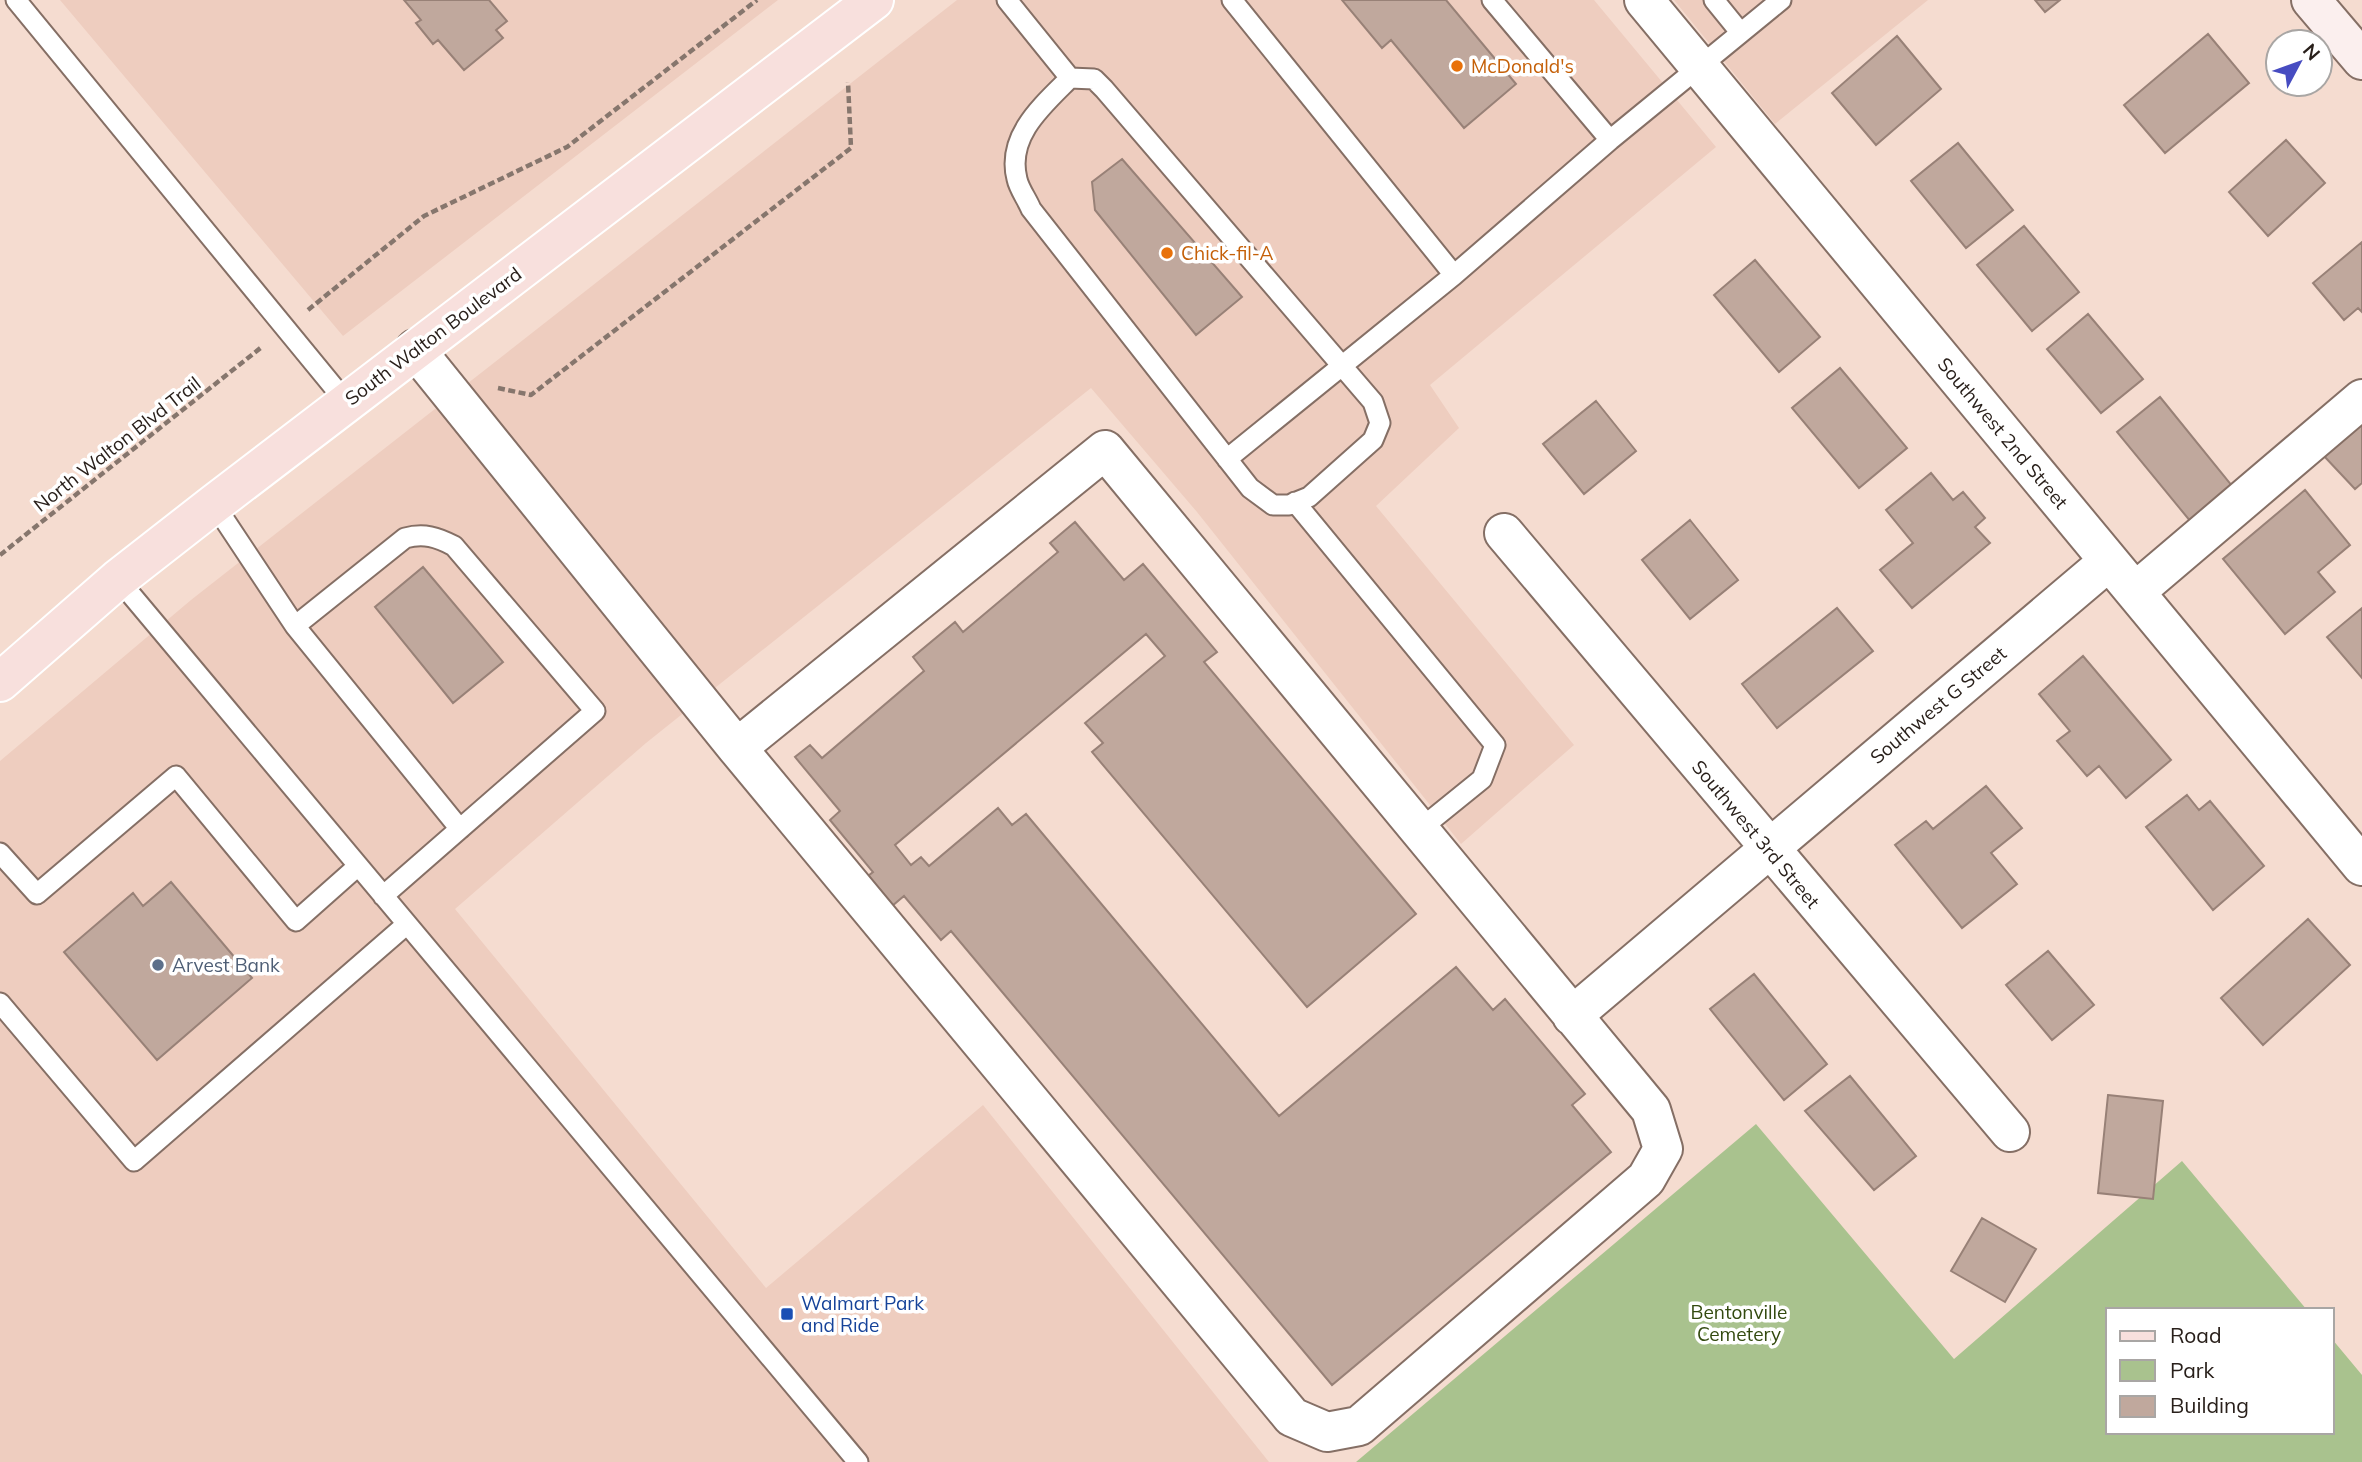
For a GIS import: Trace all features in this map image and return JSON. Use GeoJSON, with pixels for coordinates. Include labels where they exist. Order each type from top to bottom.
{"type":"FeatureCollection","features":[{"type":"Feature","properties":{"kind":"main road","name":"South Walton Boulevard"},"geometry":{"type":"LineString","coordinates":[[0,682],[118,579],[214,504],[874,0]]}},
{"type":"Feature","properties":{"kind":"main road"},"geometry":{"type":"LineString","coordinates":[[2311,0],[2362,60]]}},
{"type":"Feature","properties":{"kind":"street","name":"Southwest 2nd Street"},"geometry":{"type":"LineString","coordinates":[[1644,0],[2362,866]]}},
{"type":"Feature","properties":{"kind":"street"},"geometry":{"type":"LineString","coordinates":[[415,349],[737,748],[1292,1417],[1327,1432],[1359,1426],[1646,1179],[1663,1149],[1651,1110],[1105,450],[737,748]]}},
{"type":"Feature","properties":{"kind":"street"},"geometry":{"type":"LineString","coordinates":[[2135,593],[2362,399]]}},
{"type":"Feature","properties":{"kind":"street","name":"Southwest 3rd Street"},"geometry":{"type":"LineString","coordinates":[[1504,533],[1768,849],[2010,1132]]}},
{"type":"Feature","properties":{"kind":"street","name":"Southwest G Street"},"geometry":{"type":"LineString","coordinates":[[1572,1016],[2109,561]]}},
{"type":"Feature","properties":{"kind":"lane"},"geometry":{"type":"LineString","coordinates":[[16,0],[346,402]]}},
{"type":"Feature","properties":{"kind":"lane"},"geometry":{"type":"LineString","coordinates":[[1007,0],[1070,78]]}},
{"type":"Feature","properties":{"kind":"lane"},"geometry":{"type":"LineString","coordinates":[[1232,0],[1454,275]]}},
{"type":"Feature","properties":{"kind":"lane"},"geometry":{"type":"LineString","coordinates":[[1492,0],[1610,140]]}},
{"type":"Feature","properties":{"kind":"lane"},"geometry":{"type":"LineString","coordinates":[[1714,0],[1741,32]]}},
{"type":"Feature","properties":{"kind":"lane"},"geometry":{"type":"LineString","coordinates":[[1227,459],[1454,275],[1610,140],[1782,0]]}},
{"type":"Feature","properties":{"kind":"lane"},"geometry":{"type":"LineString","coordinates":[[1070,78],[1094,79],[1341,365],[1373,402],[1380,423],[1373,440],[1309,497],[1273,505],[1250,488],[1031,209],[1017,179],[1016,149],[1030,117],[1070,78]]}},
{"type":"Feature","properties":{"kind":"lane"},"geometry":{"type":"LineString","coordinates":[[1295,502],[1495,745],[1482,779],[1419,830]]}},
{"type":"Feature","properties":{"kind":"lane"},"geometry":{"type":"LineString","coordinates":[[214,504],[295,626],[460,829]]}},
{"type":"Feature","properties":{"kind":"lane"},"geometry":{"type":"LineString","coordinates":[[295,626],[405,538],[421,534],[440,538],[454,547],[595,711],[383,896]]}},
{"type":"Feature","properties":{"kind":"lane"},"geometry":{"type":"LineString","coordinates":[[118,579],[858,1462]]}},
{"type":"Feature","properties":{"kind":"lane"},"geometry":{"type":"LineString","coordinates":[[0,853],[37,894],[176,776],[296,921],[358,866]]}},
{"type":"Feature","properties":{"kind":"lane"},"geometry":{"type":"LineString","coordinates":[[0,1003],[134,1161],[407,924]]}},
{"type":"Feature","properties":{"kind":"path"},"geometry":{"type":"LineString","coordinates":[[321,300],[424,216],[567,147],[757,0]]}},
{"type":"Feature","properties":{"kind":"path"},"geometry":{"type":"LineString","coordinates":[[492,386],[531,395],[851,148],[848,82]]}},
{"type":"Feature","properties":{"kind":"path","name":"North Walton Blvd Trail"},"geometry":{"type":"LineString","coordinates":[[0,555],[252,355]]}},
{"type":"Feature","properties":{"kind":"shaded area"},"geometry":{"type":"Polygon","coordinates":[[[60,0],[778,0],[343,336],[60,0]]]}},
{"type":"Feature","properties":{"kind":"shaded area"},"geometry":{"type":"Polygon","coordinates":[[[957,0],[1594,0],[1716,147],[1430,385],[1459,428],[1376,506],[1574,745],[1461,844],[1197,512],[1091,388],[646,743],[455,909],[766,1288],[983,1105],[1269,1462],[0,1462],[0,761],[191,600],[957,0]]]}},
{"type":"Feature","properties":{"kind":"shaded area"},"geometry":{"type":"Polygon","coordinates":[[[1674,0],[1928,0],[1775,124],[1674,0]]]}},
{"type":"Feature","properties":{"kind":"green space","name":"Bentonville Cemetery"},"geometry":{"type":"Polygon","coordinates":[[[1756,1124],[1954,1359],[2182,1161],[2305,1308],[2106,1308],[2106,1434],[2334,1434],[2334,1341],[2362,1375],[2362,1462],[1356,1462],[1756,1124]]]}},
{"type":"Feature","properties":{"kind":"building"},"geometry":{"type":"Polygon","coordinates":[[[404,0],[489,0],[507,21],[496,30],[503,38],[464,70],[438,40],[433,44],[416,23],[421,20],[404,0]]]}},
{"type":"Feature","properties":{"kind":"building","name":"McDonald's"},"geometry":{"type":"Polygon","coordinates":[[[1342,0],[1446,0],[1516,84],[1464,128],[1391,40],[1382,48],[1342,0]]]}},
{"type":"Feature","properties":{"kind":"building"},"geometry":{"type":"Polygon","coordinates":[[[2035,0],[2060,0],[2045,12],[2035,0]]]}},
{"type":"Feature","properties":{"kind":"building"},"geometry":{"type":"Polygon","coordinates":[[[2208,34],[2249,83],[2165,153],[2124,105],[2208,34]]]}},
{"type":"Feature","properties":{"kind":"building"},"geometry":{"type":"Polygon","coordinates":[[[1897,36],[1941,89],[1876,145],[1832,93],[1897,36]]]}},
{"type":"Feature","properties":{"kind":"building"},"geometry":{"type":"Polygon","coordinates":[[[2286,140],[2325,183],[2268,236],[2229,192],[2286,140]]]}},
{"type":"Feature","properties":{"kind":"building"},"geometry":{"type":"Polygon","coordinates":[[[1958,143],[2013,210],[1966,248],[1911,181],[1958,143]]]}},
{"type":"Feature","properties":{"kind":"building","name":"Chick-fil-A"},"geometry":{"type":"Polygon","coordinates":[[[1122,159],[1242,297],[1196,335],[1095,210],[1092,182],[1122,159]]]}},
{"type":"Feature","properties":{"kind":"building"},"geometry":{"type":"Polygon","coordinates":[[[2024,226],[2079,292],[2032,331],[1977,265],[2024,226]]]}},
{"type":"Feature","properties":{"kind":"building"},"geometry":{"type":"Polygon","coordinates":[[[2362,242],[2362,312],[2358,308],[2344,320],[2313,283],[2362,242]]]}},
{"type":"Feature","properties":{"kind":"building"},"geometry":{"type":"Polygon","coordinates":[[[1755,260],[1820,337],[1779,372],[1714,295],[1755,260]]]}},
{"type":"Feature","properties":{"kind":"building"},"geometry":{"type":"Polygon","coordinates":[[[2088,314],[2143,379],[2101,413],[2047,349],[2088,314]]]}},
{"type":"Feature","properties":{"kind":"building"},"geometry":{"type":"Polygon","coordinates":[[[1840,368],[1907,448],[1859,488],[1792,408],[1840,368]]]}},
{"type":"Feature","properties":{"kind":"building"},"geometry":{"type":"Polygon","coordinates":[[[2160,397],[2233,487],[2191,522],[2117,432],[2160,397]]]}},
{"type":"Feature","properties":{"kind":"building"},"geometry":{"type":"Polygon","coordinates":[[[1596,401],[1636,451],[1584,494],[1543,444],[1596,401]]]}},
{"type":"Feature","properties":{"kind":"building"},"geometry":{"type":"Polygon","coordinates":[[[2362,424],[2362,483],[2355,489],[2324,456],[2362,424]]]}},
{"type":"Feature","properties":{"kind":"building"},"geometry":{"type":"Polygon","coordinates":[[[1931,473],[1953,500],[1963,492],[1985,518],[1975,527],[1990,543],[1912,608],[1880,570],[1913,543],[1886,510],[1931,473]]]}},
{"type":"Feature","properties":{"kind":"building"},"geometry":{"type":"Polygon","coordinates":[[[2305,490],[2350,545],[2318,572],[2335,592],[2285,634],[2223,559],[2305,490]]]}},
{"type":"Feature","properties":{"kind":"building"},"geometry":{"type":"Polygon","coordinates":[[[1690,520],[1738,580],[1690,619],[1642,560],[1690,520]]]}},
{"type":"Feature","properties":{"kind":"building"},"geometry":{"type":"Polygon","coordinates":[[[1075,522],[1124,580],[1143,564],[1217,652],[1204,662],[1416,914],[1307,1007],[1092,752],[1103,743],[1085,723],[1165,656],[1146,634],[895,845],[911,865],[921,857],[929,866],[998,808],[1012,825],[1026,814],[1279,1116],[1456,967],[1493,1010],[1505,999],[1585,1094],[1572,1105],[1611,1152],[1332,1385],[951,931],[941,940],[904,896],[892,906],[868,876],[873,872],[830,820],[840,811],[795,757],[810,745],[822,758],[924,671],[913,657],[955,622],[963,632],[1058,552],[1050,543],[1075,522]]]}},
{"type":"Feature","properties":{"kind":"building"},"geometry":{"type":"Polygon","coordinates":[[[423,567],[503,662],[453,703],[375,607],[423,567]]]}},
{"type":"Feature","properties":{"kind":"building"},"geometry":{"type":"Polygon","coordinates":[[[1837,608],[1873,651],[1777,728],[1742,684],[1837,608]]]}},
{"type":"Feature","properties":{"kind":"building"},"geometry":{"type":"Polygon","coordinates":[[[2362,608],[2362,678],[2327,637],[2362,608]]]}},
{"type":"Feature","properties":{"kind":"building"},"geometry":{"type":"Polygon","coordinates":[[[2083,656],[2171,760],[2126,798],[2099,766],[2087,776],[2057,741],[2070,731],[2039,694],[2083,656]]]}},
{"type":"Feature","properties":{"kind":"building"},"geometry":{"type":"Polygon","coordinates":[[[1986,786],[2022,828],[1991,853],[2017,884],[1962,928],[1895,845],[1926,821],[1933,829],[1986,786]]]}},
{"type":"Feature","properties":{"kind":"building"},"geometry":{"type":"Polygon","coordinates":[[[2187,795],[2199,810],[2210,801],[2264,866],[2213,910],[2146,827],[2187,795]]]}},
{"type":"Feature","properties":{"kind":"building","name":"Arvest Bank"},"geometry":{"type":"Polygon","coordinates":[[[171,882],[252,978],[157,1060],[64,952],[133,893],[143,906],[171,882]]]}},
{"type":"Feature","properties":{"kind":"building"},"geometry":{"type":"Polygon","coordinates":[[[2308,919],[2350,965],[2263,1045],[2221,998],[2308,919]]]}},
{"type":"Feature","properties":{"kind":"building"},"geometry":{"type":"Polygon","coordinates":[[[2048,951],[2094,1005],[2052,1040],[2006,985],[2048,951]]]}},
{"type":"Feature","properties":{"kind":"building"},"geometry":{"type":"Polygon","coordinates":[[[1754,974],[1827,1064],[1784,1100],[1710,1009],[1754,974]]]}},
{"type":"Feature","properties":{"kind":"building"},"geometry":{"type":"Polygon","coordinates":[[[1850,1076],[1916,1156],[1874,1190],[1805,1111],[1850,1076]]]}},
{"type":"Feature","properties":{"kind":"building"},"geometry":{"type":"Polygon","coordinates":[[[2108,1095],[2163,1101],[2153,1199],[2098,1193],[2108,1095]]]}},
{"type":"Feature","properties":{"kind":"building"},"geometry":{"type":"Polygon","coordinates":[[[1982,1218],[2036,1249],[2005,1302],[1951,1271],[1982,1218]]]}},
{"type":"Feature","properties":{"kind":"place","name":"McDonald's"},"geometry":{"type":"Point","coordinates":[1457,66]}},
{"type":"Feature","properties":{"kind":"place","name":"Chick-fil-A"},"geometry":{"type":"Point","coordinates":[1167,253]}},
{"type":"Feature","properties":{"kind":"place","name":"Arvest Bank"},"geometry":{"type":"Point","coordinates":[158,965]}},
{"type":"Feature","properties":{"kind":"place","name":"Walmart Park and Ride"},"geometry":{"type":"Point","coordinates":[787,1314]}}]}
